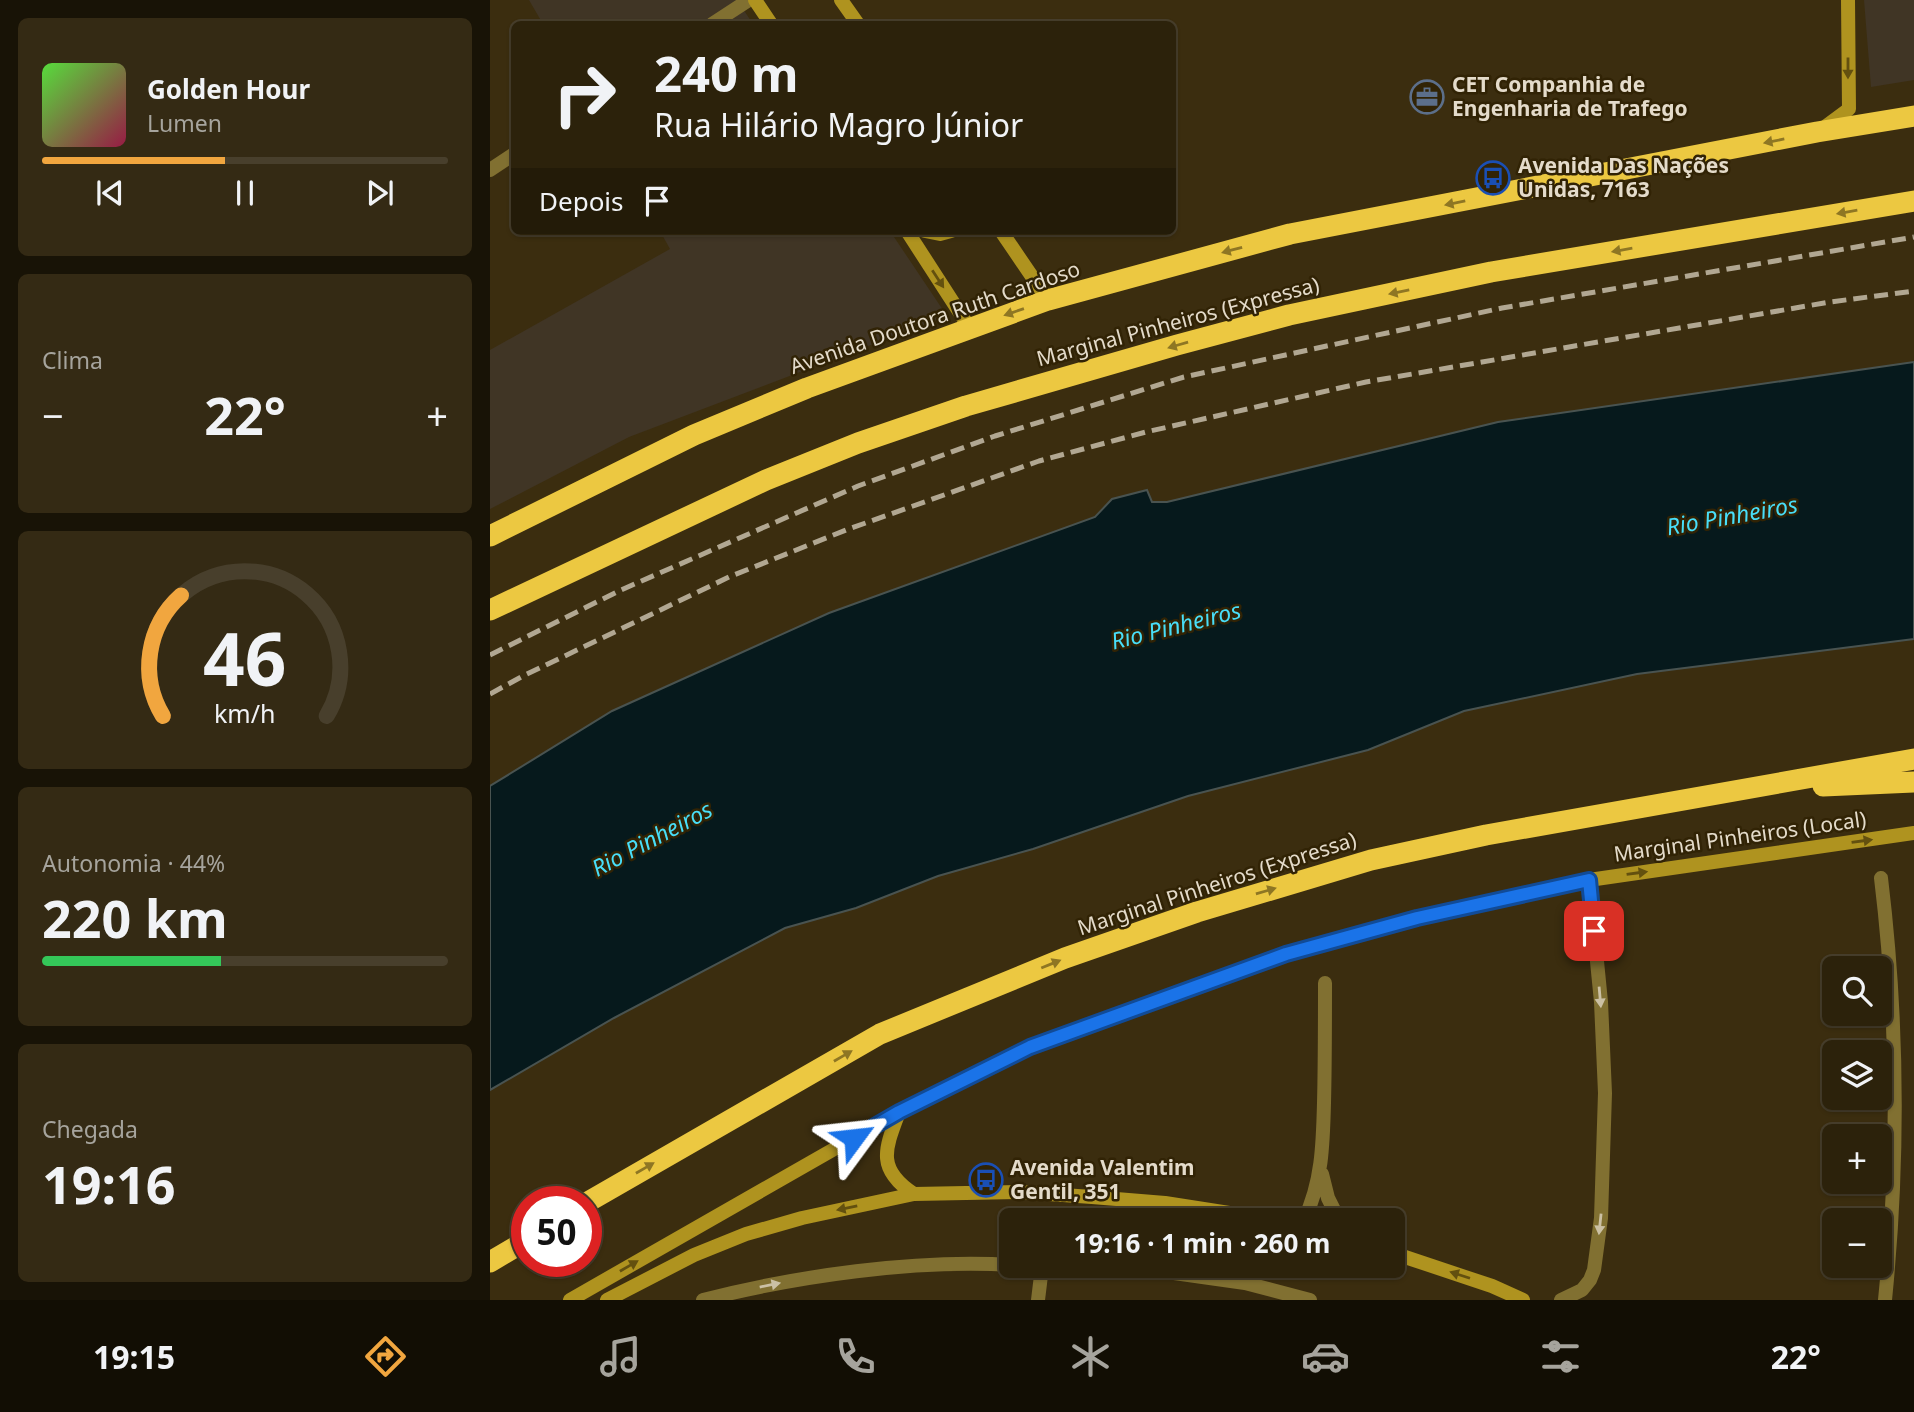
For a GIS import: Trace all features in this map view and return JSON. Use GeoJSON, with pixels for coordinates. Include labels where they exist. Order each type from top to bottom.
{"type":"FeatureCollection","features":[{"type":"Feature","properties":{"kind":"highway","name":"Avenida Doutora Ruth Cardoso"},"geometry":{"type":"LineString","coordinates":[[490,536],[694,435],[807,388],[1048,300],[1290,234],[1817,132],[1914,116]]}},
{"type":"Feature","properties":{"kind":"highway","name":"Marginal Pinheiros (Expressa)"},"geometry":{"type":"LineString","coordinates":[[490,610],[766,480],[858,443],[966,406],[1177,345],[1289,315],[1491,272],[1914,201]]}},
{"type":"Feature","properties":{"kind":"highway","name":"Marginal Pinheiros (Expressa)"},"geometry":{"type":"LineString","coordinates":[[602,1194],[880,1034],[1065,958],[1197,912],[1371,860],[1486,835],[1914,759]]}},
{"type":"Feature","properties":{"kind":"highway"},"geometry":{"type":"LineString","coordinates":[[1765,785],[1914,782]]}},
{"type":"Feature","properties":{"kind":"highway"},"geometry":{"type":"LineString","coordinates":[[490,1262],[511,1250]]}},
{"type":"Feature","properties":{"kind":"main road"},"geometry":{"type":"LineString","coordinates":[[755,0],[769,21]]}},
{"type":"Feature","properties":{"kind":"main road"},"geometry":{"type":"LineString","coordinates":[[841,0],[856,21]]}},
{"type":"Feature","properties":{"kind":"main road"},"geometry":{"type":"LineString","coordinates":[[1817,132],[1849,109],[1848,0]]}},
{"type":"Feature","properties":{"kind":"main road"},"geometry":{"type":"LineString","coordinates":[[910,235],[969,327]]}},
{"type":"Feature","properties":{"kind":"main road"},"geometry":{"type":"LineString","coordinates":[[1004,235],[1048,300]]}},
{"type":"Feature","properties":{"kind":"main road","name":"Marginal Pinheiros (Local)"},"geometry":{"type":"LineString","coordinates":[[570,1300],[899,1112],[1030,1047],[1286,954],[1417,918],[1589,880],[1914,833]]}},
{"type":"Feature","properties":{"kind":"main road"},"geometry":{"type":"LineString","coordinates":[[899,1112],[889,1138],[889,1170],[894,1179],[914,1194]]}},
{"type":"Feature","properties":{"kind":"main road"},"geometry":{"type":"LineString","coordinates":[[607,1300],[694,1255],[746,1234],[802,1218],[914,1194],[1019,1192],[1196,1208]]}},
{"type":"Feature","properties":{"kind":"main road"},"geometry":{"type":"LineString","coordinates":[[1405,1257],[1492,1286],[1523,1300]]}},
{"type":"Feature","properties":{"kind":"street"},"geometry":{"type":"LineString","coordinates":[[717,21],[749,0]]}},
{"type":"Feature","properties":{"kind":"street"},"geometry":{"type":"LineString","coordinates":[[490,170],[511,156]]}},
{"type":"Feature","properties":{"kind":"street"},"geometry":{"type":"LineString","coordinates":[[1881,878],[1894,1046],[1895,1130],[1891,1246],[1885,1300]]}},
{"type":"Feature","properties":{"kind":"street"},"geometry":{"type":"LineString","coordinates":[[1561,1300],[1582,1290],[1590,1280],[1594,1270],[1601,1218],[1605,1093],[1601,1002],[1589,880]]}},
{"type":"Feature","properties":{"kind":"street"},"geometry":{"type":"LineString","coordinates":[[1309,1208],[1320,1170],[1326,1047],[1325,983]]}},
{"type":"Feature","properties":{"kind":"street"},"geometry":{"type":"LineString","coordinates":[[1320,1170],[1333,1208]]}},
{"type":"Feature","properties":{"kind":"street"},"geometry":{"type":"LineString","coordinates":[[703,1300],[776,1284],[882,1269],[999,1264]]}},
{"type":"Feature","properties":{"kind":"street"},"geometry":{"type":"LineString","coordinates":[[1038,1300],[1041,1278]]}},
{"type":"Feature","properties":{"kind":"street"},"geometry":{"type":"LineString","coordinates":[[1210,1278],[1245,1283],[1310,1300]]}},
{"type":"Feature","properties":{"kind":"shaded area"},"geometry":{"type":"Polygon","coordinates":[[[529,0],[737,0],[751,21],[541,21],[529,0]]]}},
{"type":"Feature","properties":{"kind":"shaded area"},"geometry":{"type":"Polygon","coordinates":[[[1864,0],[1914,0],[1914,80],[1871,87],[1864,0]]]}},
{"type":"Feature","properties":{"kind":"shaded area"},"geometry":{"type":"Polygon","coordinates":[[[662,235],[893,235],[947,316],[629,437],[490,509],[490,350],[670,249],[662,235]]]}},
{"type":"Feature","properties":{"kind":"water","name":"Rio Pinheiros"},"geometry":{"type":"Polygon","coordinates":[[[1914,362],[1914,639],[1637,674],[1464,711],[1368,750],[1188,796],[1033,849],[938,876],[856,908],[785,928],[614,1018],[490,1090],[490,786],[612,711],[829,613],[1095,517],[1112,499],[1147,490],[1152,502],[1167,502],[1498,422],[1914,362]]]}},
{"type":"Feature","properties":{"kind":"railway"},"geometry":{"type":"LineString","coordinates":[[490,655],[621,590],[858,486],[995,436],[1184,377],[1502,308],[1914,237]]}},
{"type":"Feature","properties":{"kind":"railway"},"geometry":{"type":"LineString","coordinates":[[490,694],[729,577],[846,530],[1039,461],[1146,432],[1366,382],[1830,302],[1914,291]]}},
{"type":"Feature","properties":{"kind":"place","name":"CET Companhia de Engenharia de Trafego"},"geometry":{"type":"Point","coordinates":[1427,97]}},
{"type":"Feature","properties":{"kind":"place","name":"Avenida Das Nações Unidas, 7163"},"geometry":{"type":"Point","coordinates":[1493,178]}},
{"type":"Feature","properties":{"kind":"place","name":"Avenida Valentim Gentil, 351"},"geometry":{"type":"Point","coordinates":[986,1180]}},
{"type":"Feature","properties":{"kind":"route"},"geometry":{"type":"LineString","coordinates":[[854,1138],[899,1112],[1030,1047],[1286,954],[1417,918],[1589,880],[1594,931]]}}]}
